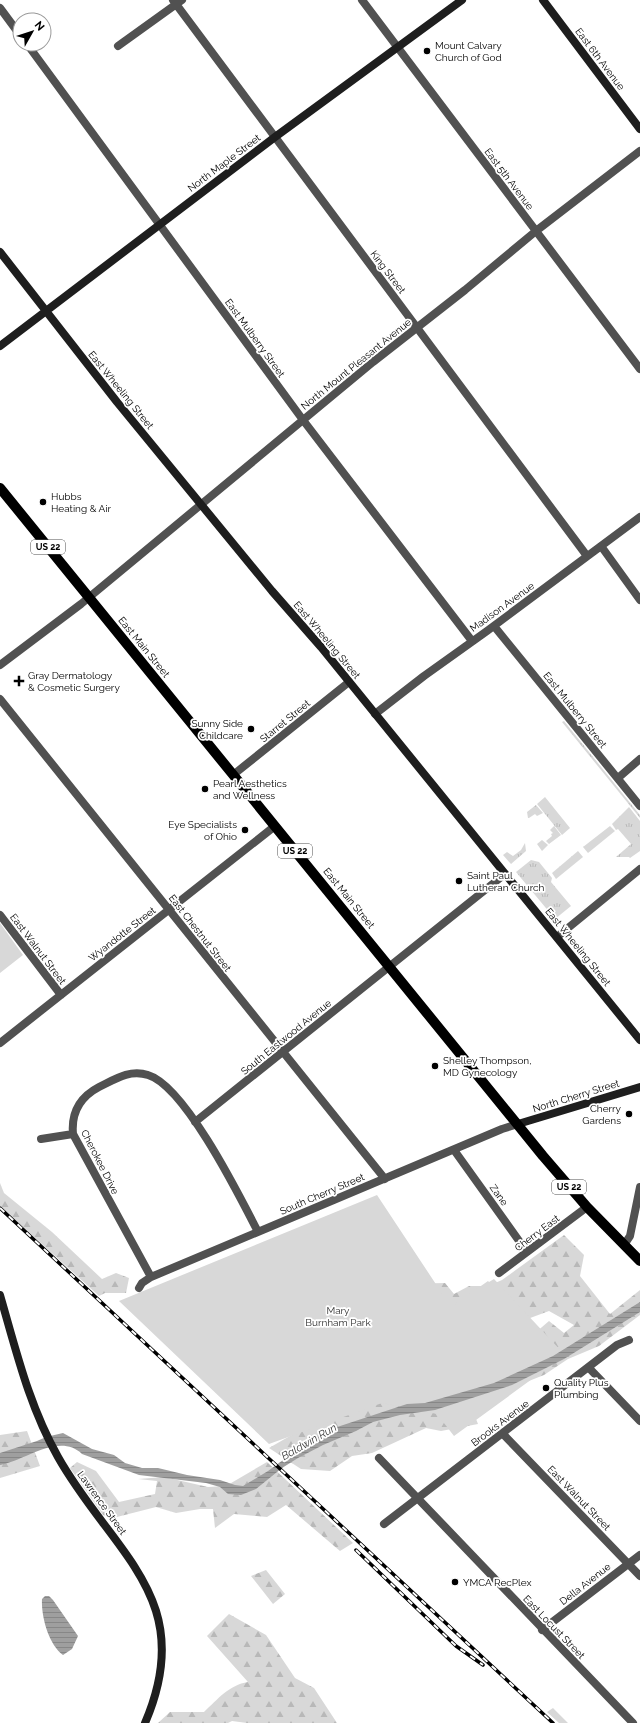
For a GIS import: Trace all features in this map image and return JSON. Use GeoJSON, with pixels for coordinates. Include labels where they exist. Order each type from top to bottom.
{"type":"FeatureCollection","features":[{"type":"Feature","properties":{"kind":"main road","name":"East Main Street"},"geometry":{"type":"LineString","coordinates":[[0,488],[518,1124],[587,1207],[640,1261]]}},
{"type":"Feature","properties":{"kind":"street","name":"East 5th Avenue"},"geometry":{"type":"LineString","coordinates":[[362,0],[640,369]]}},
{"type":"Feature","properties":{"kind":"street","name":"North Maple Street"},"geometry":{"type":"LineString","coordinates":[[0,346],[275,137],[462,0]]}},
{"type":"Feature","properties":{"kind":"street","name":"East 6th Avenue"},"geometry":{"type":"LineString","coordinates":[[544,0],[640,129]]}},
{"type":"Feature","properties":{"kind":"street"},"geometry":{"type":"LineString","coordinates":[[118,46],[177,1]]}},
{"type":"Feature","properties":{"kind":"street","name":"King Street"},"geometry":{"type":"LineString","coordinates":[[177,1],[275,137],[587,556]]}},
{"type":"Feature","properties":{"kind":"street"},"geometry":{"type":"LineString","coordinates":[[0,8],[12,24]]}},
{"type":"Feature","properties":{"kind":"street","name":"East Mulberry Street"},"geometry":{"type":"LineString","coordinates":[[33,52],[303,420],[472,641]]}},
{"type":"Feature","properties":{"kind":"street","name":"North Mount Pleasant Avenue"},"geometry":{"type":"LineString","coordinates":[[0,665],[89,598],[303,420],[536,231],[640,151]]}},
{"type":"Feature","properties":{"kind":"street","name":"East Wheeling Street"},"geometry":{"type":"LineString","coordinates":[[0,252],[117,402],[349,682],[640,1040]]}},
{"type":"Feature","properties":{"kind":"street","name":"Madison Avenue"},"geometry":{"type":"LineString","coordinates":[[375,714],[424,676],[494,626],[640,517]]}},
{"type":"Feature","properties":{"kind":"street"},"geometry":{"type":"LineString","coordinates":[[601,546],[640,600]]}},
{"type":"Feature","properties":{"kind":"street","name":"East Mulberry Street"},"geometry":{"type":"LineString","coordinates":[[494,626],[640,806]]}},
{"type":"Feature","properties":{"kind":"street","name":"Starret Street"},"geometry":{"type":"LineString","coordinates":[[233,775],[349,682]]}},
{"type":"Feature","properties":{"kind":"street","name":"East Chestnut Street"},"geometry":{"type":"LineString","coordinates":[[0,699],[385,1179]]}},
{"type":"Feature","properties":{"kind":"street"},"geometry":{"type":"LineString","coordinates":[[618,778],[640,759]]}},
{"type":"Feature","properties":{"kind":"street","name":"Wyandotte Street"},"geometry":{"type":"LineString","coordinates":[[0,1043],[275,826]]}},
{"type":"Feature","properties":{"kind":"street"},"geometry":{"type":"LineString","coordinates":[[557,937],[640,869]]}},
{"type":"Feature","properties":{"kind":"street","name":"South Eastwood Avenue"},"geometry":{"type":"LineString","coordinates":[[195,1122],[505,874]]}},
{"type":"Feature","properties":{"kind":"street","name":"East Walnut Street"},"geometry":{"type":"LineString","coordinates":[[0,915],[61,995]]}},
{"type":"Feature","properties":{"kind":"street","name":"Cherokee Drive"},"geometry":{"type":"LineString","coordinates":[[151,1277],[73,1134],[72,1125],[74,1115],[76,1108],[83,1098],[94,1090],[119,1077],[131,1074],[148,1074],[163,1082],[174,1094],[195,1122],[233,1184],[258,1232]]}},
{"type":"Feature","properties":{"kind":"street","name":"North Cherry Street"},"geometry":{"type":"LineString","coordinates":[[518,1124],[640,1087]]}},
{"type":"Feature","properties":{"kind":"street","name":"South Cherry Street"},"geometry":{"type":"LineString","coordinates":[[139,1288],[142,1283],[151,1277],[502,1129],[518,1124]]}},
{"type":"Feature","properties":{"kind":"street"},"geometry":{"type":"LineString","coordinates":[[41,1139],[73,1134]]}},
{"type":"Feature","properties":{"kind":"street","name":"Zane"},"geometry":{"type":"LineString","coordinates":[[454,1150],[527,1252]]}},
{"type":"Feature","properties":{"kind":"street"},"geometry":{"type":"LineString","coordinates":[[624,1245],[630,1236],[640,1187]]}},
{"type":"Feature","properties":{"kind":"street","name":"Cherry East"},"geometry":{"type":"LineString","coordinates":[[499,1273],[587,1207]]}},
{"type":"Feature","properties":{"kind":"street","name":"Lawrence Street"},"geometry":{"type":"LineString","coordinates":[[0,1295],[26,1386],[44,1432],[76,1487],[138,1571],[148,1589],[155,1607],[162,1636],[163,1658],[158,1688],[145,1723]]}},
{"type":"Feature","properties":{"kind":"street","name":"Brooks Avenue"},"geometry":{"type":"LineString","coordinates":[[384,1524],[622,1342],[628,1340]]}},
{"type":"Feature","properties":{"kind":"street"},"geometry":{"type":"LineString","coordinates":[[588,1368],[640,1421]]}},
{"type":"Feature","properties":{"kind":"street","name":"East Walnut Street"},"geometry":{"type":"LineString","coordinates":[[503,1434],[640,1576]]}},
{"type":"Feature","properties":{"kind":"street","name":"East Locust Street"},"geometry":{"type":"LineString","coordinates":[[379,1458],[542,1630],[633,1723]]}},
{"type":"Feature","properties":{"kind":"street","name":"Della Avenue"},"geometry":{"type":"LineString","coordinates":[[542,1630],[640,1555]]}},
{"type":"Feature","properties":{"kind":"green space"},"geometry":{"type":"Polygon","coordinates":[[[564,721],[640,815],[640,818],[562,722],[564,721]]]}},
{"type":"Feature","properties":{"kind":"green space"},"geometry":{"type":"Polygon","coordinates":[[[545,797],[570,828],[562,835],[537,804],[545,797]]]}},
{"type":"Feature","properties":{"kind":"green space"},"geometry":{"type":"Polygon","coordinates":[[[536,805],[543,813],[537,816],[535,814],[528,818],[527,812],[536,805]]]}},
{"type":"Feature","properties":{"kind":"green space"},"geometry":{"type":"Polygon","coordinates":[[[629,807],[640,821],[640,851],[630,858],[616,857],[631,844],[618,829],[616,830],[612,824],[629,807]]]}},
{"type":"Feature","properties":{"kind":"green space"},"geometry":{"type":"Polygon","coordinates":[[[554,826],[561,835],[549,844],[546,841],[552,836],[551,834],[553,833],[550,830],[554,826]]]}},
{"type":"Feature","properties":{"kind":"green space"},"geometry":{"type":"Polygon","coordinates":[[[610,826],[615,831],[588,853],[583,847],[610,826]]]}},
{"type":"Feature","properties":{"kind":"green space"},"geometry":{"type":"Polygon","coordinates":[[[542,840],[548,845],[542,851],[537,844],[542,840]]]}},
{"type":"Feature","properties":{"kind":"green space"},"geometry":{"type":"Polygon","coordinates":[[[525,843],[526,851],[511,864],[503,855],[507,852],[513,856],[521,850],[525,843]]]}},
{"type":"Feature","properties":{"kind":"green space"},"geometry":{"type":"Polygon","coordinates":[[[578,851],[583,857],[556,879],[552,873],[578,851]]]}},
{"type":"Feature","properties":{"kind":"green space"},"geometry":{"type":"Polygon","coordinates":[[[531,860],[539,862],[552,878],[551,882],[571,906],[555,919],[516,872],[531,860]]]}},
{"type":"Feature","properties":{"kind":"green space"},"geometry":{"type":"Polygon","coordinates":[[[0,923],[23,955],[0,973],[0,923]]]}},
{"type":"Feature","properties":{"kind":"green space"},"geometry":{"type":"Polygon","coordinates":[[[0,1183],[4,1193],[52,1232],[102,1279],[116,1273],[129,1278],[126,1293],[105,1293],[99,1296],[0,1206],[0,1183]]]}},
{"type":"Feature","properties":{"kind":"green space","name":"Mary Burnham Park"},"geometry":{"type":"Polygon","coordinates":[[[377,1195],[451,1307],[488,1281],[489,1282],[494,1279],[565,1355],[454,1436],[437,1414],[382,1403],[269,1444],[119,1301],[377,1195]]]}},
{"type":"Feature","properties":{"kind":"green space"},"geometry":{"type":"Polygon","coordinates":[[[564,1235],[584,1255],[580,1276],[610,1314],[640,1290],[640,1315],[599,1346],[568,1359],[544,1375],[481,1400],[535,1333],[549,1321],[564,1333],[574,1325],[549,1311],[514,1324],[466,1319],[399,1284],[445,1283],[454,1294],[469,1286],[488,1286],[502,1280],[564,1235]]]}},
{"type":"Feature","properties":{"kind":"green space"},"geometry":{"type":"Polygon","coordinates":[[[461,1381],[478,1424],[441,1431],[426,1428],[372,1453],[352,1456],[330,1471],[301,1469],[269,1448],[302,1429],[412,1388],[461,1381]]]}},
{"type":"Feature","properties":{"kind":"green space"},"geometry":{"type":"Polygon","coordinates":[[[27,1431],[40,1466],[0,1478],[0,1435],[27,1431]]]}},
{"type":"Feature","properties":{"kind":"green space"},"geometry":{"type":"Polygon","coordinates":[[[77,1462],[96,1471],[119,1502],[155,1494],[157,1481],[138,1479],[164,1477],[208,1487],[226,1486],[267,1462],[353,1543],[340,1551],[286,1505],[267,1517],[234,1514],[215,1528],[213,1509],[200,1509],[176,1513],[156,1507],[113,1518],[103,1515],[70,1468],[77,1462]]]}},
{"type":"Feature","properties":{"kind":"green space"},"geometry":{"type":"Polygon","coordinates":[[[266,1570],[285,1594],[273,1604],[251,1576],[266,1570]]]}},
{"type":"Feature","properties":{"kind":"green space"},"geometry":{"type":"Polygon","coordinates":[[[229,1614],[266,1635],[295,1678],[314,1688],[337,1723],[247,1723],[232,1721],[228,1723],[158,1723],[170,1712],[204,1712],[229,1689],[248,1682],[207,1636],[229,1614]]]}},
{"type":"Feature","properties":{"kind":"green space"},"geometry":{"type":"Polygon","coordinates":[[[553,1708],[568,1723],[559,1723],[547,1712],[553,1708]]]}},
{"type":"Feature","properties":{"kind":"water","name":"Baldwin Run"},"geometry":{"type":"Polygon","coordinates":[[[640,1302],[640,1312],[564,1359],[512,1385],[435,1410],[400,1415],[373,1422],[298,1458],[282,1468],[256,1489],[241,1495],[228,1494],[220,1487],[206,1483],[139,1475],[82,1454],[73,1448],[63,1446],[42,1450],[0,1465],[0,1453],[46,1437],[63,1433],[92,1449],[114,1455],[125,1463],[142,1468],[158,1468],[243,1486],[268,1471],[325,1431],[407,1404],[425,1403],[494,1383],[553,1356],[640,1302]]]}},
{"type":"Feature","properties":{"kind":"water"},"geometry":{"type":"Polygon","coordinates":[[[45,1596],[49,1596],[53,1600],[78,1636],[72,1649],[63,1655],[54,1645],[47,1630],[42,1606],[42,1599],[45,1596]]]}},
{"type":"Feature","properties":{"kind":"railway"},"geometry":{"type":"LineString","coordinates":[[0,1208],[553,1723]]}},
{"type":"Feature","properties":{"kind":"railway"},"geometry":{"type":"LineString","coordinates":[[356,1550],[456,1646],[483,1665]]}},
{"type":"Feature","properties":{"kind":"place","name":"Mount Calvary Church of God"},"geometry":{"type":"Point","coordinates":[427,51]}},
{"type":"Feature","properties":{"kind":"place","name":"Hubbs Heating & Air"},"geometry":{"type":"Point","coordinates":[43,502]}},
{"type":"Feature","properties":{"kind":"place","name":"Gray Dermatology & Cosmetic Surgery"},"geometry":{"type":"Point","coordinates":[19,681]}},
{"type":"Feature","properties":{"kind":"place","name":"Sunny Side Childcare"},"geometry":{"type":"Point","coordinates":[251,729]}},
{"type":"Feature","properties":{"kind":"place","name":"Pearl Aesthetics and Wellness"},"geometry":{"type":"Point","coordinates":[205,789]}},
{"type":"Feature","properties":{"kind":"place","name":"Eye Specialists of Ohio"},"geometry":{"type":"Point","coordinates":[245,830]}},
{"type":"Feature","properties":{"kind":"place","name":"Saint Paul Lutheran Church"},"geometry":{"type":"Point","coordinates":[459,881]}},
{"type":"Feature","properties":{"kind":"place","name":"Shelley Thompson, MD Gynecology"},"geometry":{"type":"Point","coordinates":[435,1066]}},
{"type":"Feature","properties":{"kind":"place","name":"Cherry Gardens"},"geometry":{"type":"Point","coordinates":[629,1114]}},
{"type":"Feature","properties":{"kind":"place","name":"Quality Plus Plumbing"},"geometry":{"type":"Point","coordinates":[546,1388]}},
{"type":"Feature","properties":{"kind":"place","name":"YMCA RecPlex"},"geometry":{"type":"Point","coordinates":[455,1582]}}]}
